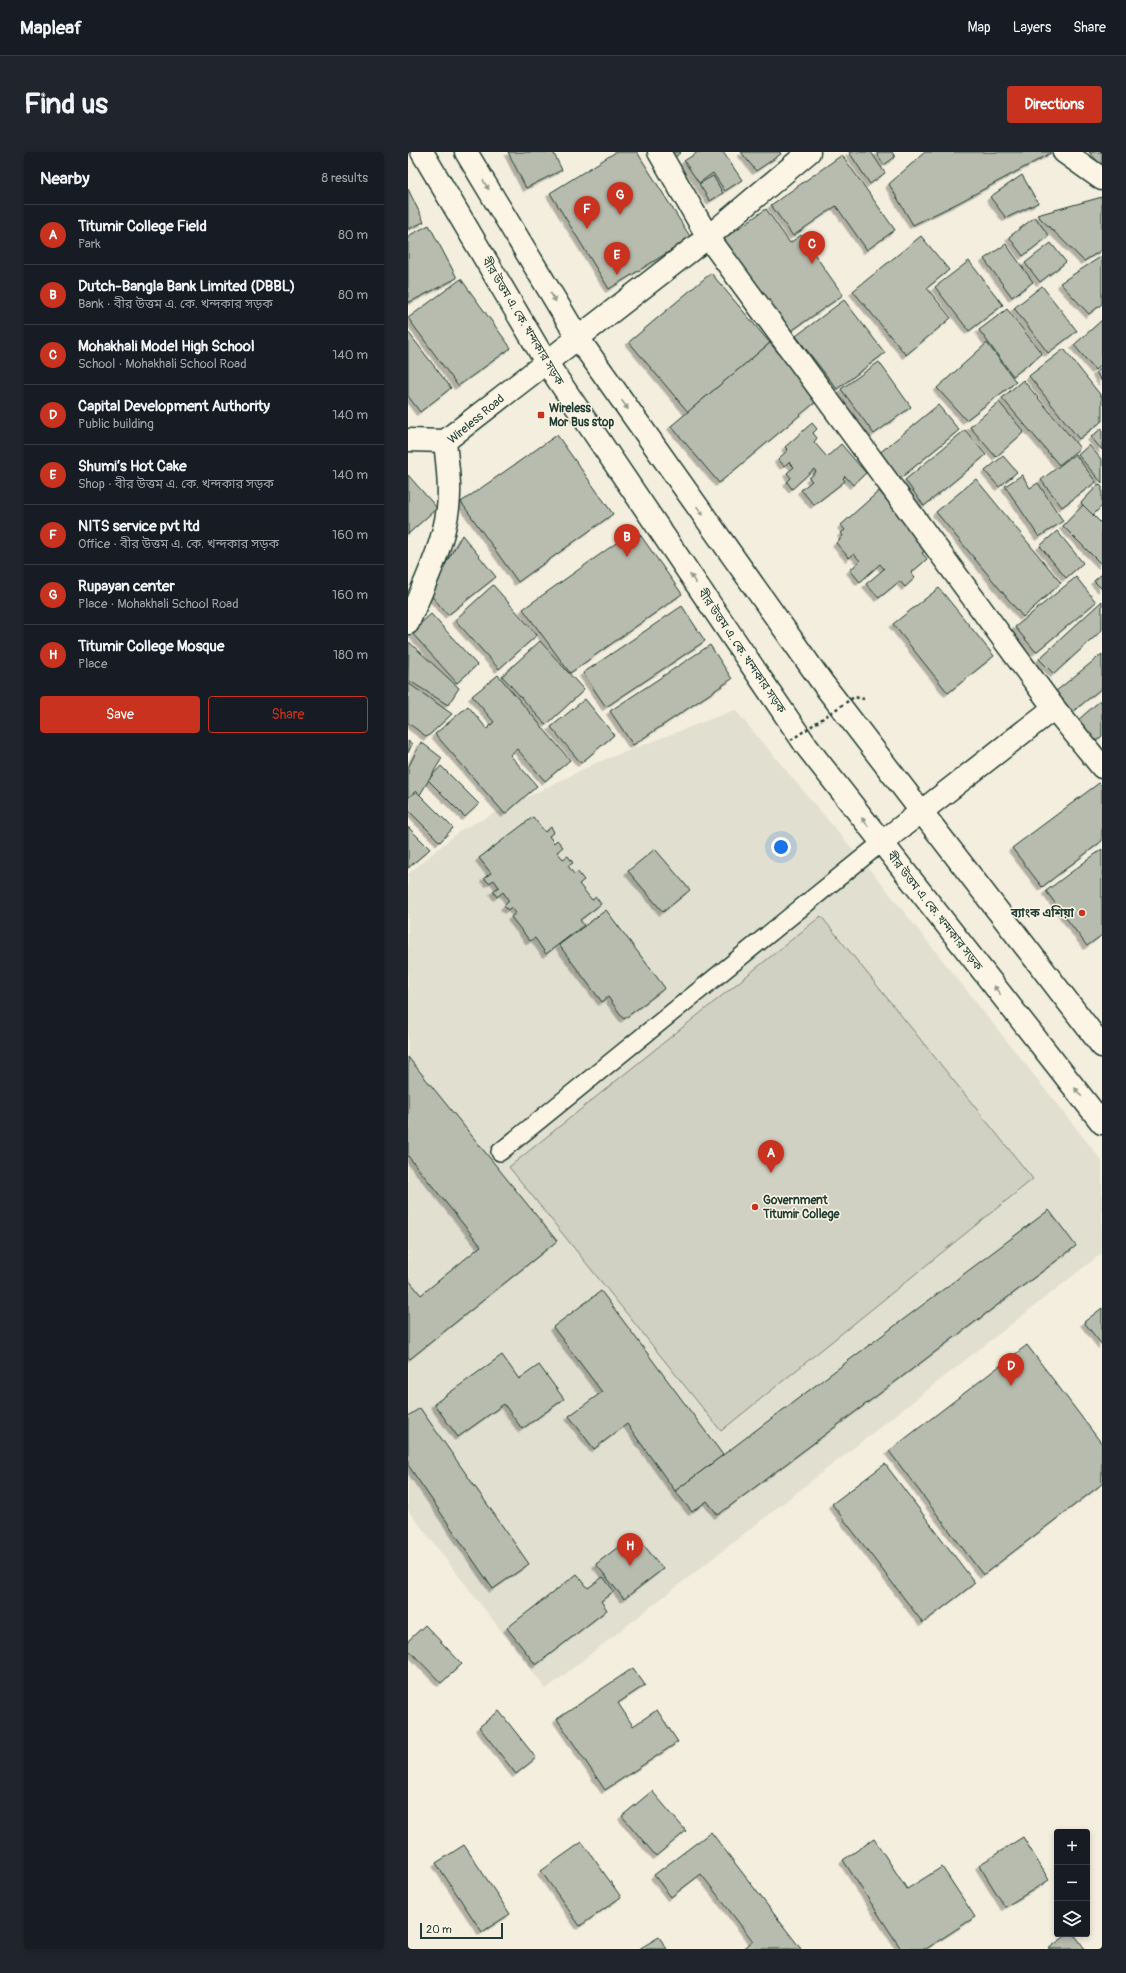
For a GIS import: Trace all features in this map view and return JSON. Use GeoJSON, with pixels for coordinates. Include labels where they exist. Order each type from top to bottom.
{"type":"FeatureCollection","features":[{"type":"Feature","properties":{"kind":"main road","name":"বীর উত্তম এ. কে. খন্দকার সড়ক"},"geometry":{"type":"LineString","coordinates":[[422,152],[546,362],[807,747],[1102,1123]]}},
{"type":"Feature","properties":{"kind":"main road"},"geometry":{"type":"LineString","coordinates":[[466,152],[578,338],[824,685],[1102,1046]]}},
{"type":"Feature","properties":{"kind":"main road"},"geometry":{"type":"LineString","coordinates":[[659,152],[708,237],[1054,708],[1102,767]]}},
{"type":"Feature","properties":{"kind":"main road","name":"Wireless Road"},"geometry":{"type":"LineString","coordinates":[[408,623],[442,539],[448,508],[449,487],[445,441],[708,237],[809,152]]}},
{"type":"Feature","properties":{"kind":"main road"},"geometry":{"type":"LineString","coordinates":[[1064,152],[1102,179]]}},
{"type":"Feature","properties":{"kind":"main road"},"geometry":{"type":"LineString","coordinates":[[408,440],[445,441]]}},
{"type":"Feature","properties":{"kind":"main road"},"geometry":{"type":"LineString","coordinates":[[881,843],[1054,708]]}},
{"type":"Feature","properties":{"kind":"lane"},"geometry":{"type":"LineString","coordinates":[[500,1152],[881,843]]}},
{"type":"Feature","properties":{"kind":"path"},"geometry":{"type":"LineString","coordinates":[[791,740],[854,697],[864,699]]}},
{"type":"Feature","properties":{"kind":"shaded area","name":"Government Titumir College"},"geometry":{"type":"Polygon","coordinates":[[[735,710],[881,883],[1102,1161],[1102,1253],[546,1689],[408,1510],[408,874],[461,830],[596,763],[735,710]]]}},
{"type":"Feature","properties":{"kind":"shaded area"},"geometry":{"type":"Polygon","coordinates":[[[821,916],[1033,1179],[721,1431],[509,1167],[821,916]]]}},
{"type":"Feature","properties":{"kind":"building"},"geometry":{"type":"Polygon","coordinates":[[[508,152],[553,152],[562,170],[526,188],[508,152]]]}},
{"type":"Feature","properties":{"kind":"building"},"geometry":{"type":"Polygon","coordinates":[[[616,152],[637,152],[691,238],[609,289],[550,193],[616,152]]]}},
{"type":"Feature","properties":{"kind":"building"},"geometry":{"type":"Polygon","coordinates":[[[671,152],[681,152],[674,158],[671,152]]]}},
{"type":"Feature","properties":{"kind":"building"},"geometry":{"type":"Polygon","coordinates":[[[698,152],[723,152],[742,180],[725,191],[713,173],[699,183],[684,161],[698,152]]]}},
{"type":"Feature","properties":{"kind":"building"},"geometry":{"type":"Polygon","coordinates":[[[741,152],[780,152],[781,154],[756,171],[741,152]]]}},
{"type":"Feature","properties":{"kind":"building"},"geometry":{"type":"Polygon","coordinates":[[[849,152],[871,152],[885,173],[870,184],[849,152]]]}},
{"type":"Feature","properties":{"kind":"building"},"geometry":{"type":"Polygon","coordinates":[[[876,152],[892,152],[895,157],[884,165],[876,152]]]}},
{"type":"Feature","properties":{"kind":"building"},"geometry":{"type":"Polygon","coordinates":[[[925,152],[1051,153],[958,203],[913,225],[889,184],[925,152]]]}},
{"type":"Feature","properties":{"kind":"building"},"geometry":{"type":"Polygon","coordinates":[[[1089,152],[1102,152],[1102,166],[1089,152]]]}},
{"type":"Feature","properties":{"kind":"building"},"geometry":{"type":"Polygon","coordinates":[[[842,155],[895,230],[867,250],[836,206],[793,236],[771,205],[842,155]]]}},
{"type":"Feature","properties":{"kind":"building"},"geometry":{"type":"Polygon","coordinates":[[[1022,175],[1038,203],[1006,218],[990,197],[1022,175]]]}},
{"type":"Feature","properties":{"kind":"building"},"geometry":{"type":"Polygon","coordinates":[[[713,176],[723,193],[710,201],[699,184],[713,176]]]}},
{"type":"Feature","properties":{"kind":"building"},"geometry":{"type":"Polygon","coordinates":[[[408,189],[424,222],[408,229],[408,189]]]}},
{"type":"Feature","properties":{"kind":"building"},"geometry":{"type":"Polygon","coordinates":[[[1102,197],[1102,250],[1084,261],[1037,215],[1102,197]]]}},
{"type":"Feature","properties":{"kind":"building"},"geometry":{"type":"Polygon","coordinates":[[[766,209],[790,243],[801,235],[843,295],[784,336],[719,242],[766,209]]]}},
{"type":"Feature","properties":{"kind":"building"},"geometry":{"type":"Polygon","coordinates":[[[1035,217],[1049,236],[1023,256],[1009,237],[1035,217]]]}},
{"type":"Feature","properties":{"kind":"building"},"geometry":{"type":"Polygon","coordinates":[[[429,225],[457,278],[408,303],[408,236],[429,225]]]}},
{"type":"Feature","properties":{"kind":"building"},"geometry":{"type":"Polygon","coordinates":[[[921,236],[949,270],[927,288],[951,318],[906,355],[853,291],[921,236]]]}},
{"type":"Feature","properties":{"kind":"building"},"geometry":{"type":"Polygon","coordinates":[[[1051,243],[1066,262],[1040,282],[1025,263],[1051,243]]]}},
{"type":"Feature","properties":{"kind":"building"},"geometry":{"type":"Polygon","coordinates":[[[1006,244],[1033,282],[1012,297],[984,259],[1006,244]]]}},
{"type":"Feature","properties":{"kind":"building"},"geometry":{"type":"Polygon","coordinates":[[[1102,256],[1102,304],[1089,314],[1060,283],[1102,256]]]}},
{"type":"Feature","properties":{"kind":"building"},"geometry":{"type":"Polygon","coordinates":[[[969,261],[1003,305],[969,331],[935,287],[969,261]]]}},
{"type":"Feature","properties":{"kind":"building"},"geometry":{"type":"Polygon","coordinates":[[[711,273],[770,343],[688,412],[629,342],[711,273]]]}},
{"type":"Feature","properties":{"kind":"building"},"geometry":{"type":"Polygon","coordinates":[[[461,279],[511,348],[458,386],[408,318],[461,279]]]}},
{"type":"Feature","properties":{"kind":"building"},"geometry":{"type":"Polygon","coordinates":[[[1042,286],[1077,331],[1048,353],[1014,308],[1042,286]]]}},
{"type":"Feature","properties":{"kind":"building"},"geometry":{"type":"Polygon","coordinates":[[[844,300],[885,353],[837,389],[796,336],[844,300]]]}},
{"type":"Feature","properties":{"kind":"building"},"geometry":{"type":"Polygon","coordinates":[[[1007,309],[1042,354],[1013,376],[979,330],[1007,309]]]}},
{"type":"Feature","properties":{"kind":"building"},"geometry":{"type":"Polygon","coordinates":[[[1102,320],[1102,364],[1095,370],[1074,345],[1102,320]]]}},
{"type":"Feature","properties":{"kind":"building"},"geometry":{"type":"Polygon","coordinates":[[[408,332],[451,388],[420,412],[408,396],[408,332]]]}},
{"type":"Feature","properties":{"kind":"building"},"geometry":{"type":"Polygon","coordinates":[[[770,343],[818,400],[719,483],[671,426],[770,343]]]}},
{"type":"Feature","properties":{"kind":"building"},"geometry":{"type":"Polygon","coordinates":[[[987,343],[1016,382],[966,420],[937,388],[987,343]]]}},
{"type":"Feature","properties":{"kind":"building"},"geometry":{"type":"Polygon","coordinates":[[[1064,349],[1102,397],[1102,421],[1079,439],[1029,376],[1064,349]]]}},
{"type":"Feature","properties":{"kind":"building"},"geometry":{"type":"Polygon","coordinates":[[[879,362],[911,407],[874,434],[841,389],[879,362]]]}},
{"type":"Feature","properties":{"kind":"building"},"geometry":{"type":"Polygon","coordinates":[[[1102,368],[1102,382],[1096,372],[1102,368]]]}},
{"type":"Feature","properties":{"kind":"building"},"geometry":{"type":"Polygon","coordinates":[[[1023,380],[1080,448],[1059,465],[1002,398],[1023,380]]]}},
{"type":"Feature","properties":{"kind":"building"},"geometry":{"type":"Polygon","coordinates":[[[999,402],[1024,432],[996,457],[970,427],[999,402]]]}},
{"type":"Feature","properties":{"kind":"building"},"geometry":{"type":"Polygon","coordinates":[[[938,405],[959,430],[897,481],[877,455],[938,405]]]}},
{"type":"Feature","properties":{"kind":"building"},"geometry":{"type":"Polygon","coordinates":[[[812,423],[817,429],[813,433],[817,438],[814,442],[827,457],[841,444],[866,473],[853,485],[845,476],[843,478],[845,481],[814,505],[801,490],[812,481],[809,478],[816,472],[814,469],[792,489],[787,482],[791,478],[787,473],[794,467],[789,462],[784,466],[778,459],[788,450],[785,447],[812,423]]]}},
{"type":"Feature","properties":{"kind":"building"},"geometry":{"type":"Polygon","coordinates":[[[1102,428],[1102,450],[1091,437],[1102,428]]]}},
{"type":"Feature","properties":{"kind":"building"},"geometry":{"type":"Polygon","coordinates":[[[965,430],[986,455],[924,506],[905,480],[965,430]]]}},
{"type":"Feature","properties":{"kind":"building"},"geometry":{"type":"Polygon","coordinates":[[[557,435],[613,514],[518,582],[461,502],[557,435]]]}},
{"type":"Feature","properties":{"kind":"building"},"geometry":{"type":"Polygon","coordinates":[[[1089,445],[1102,460],[1102,483],[1078,455],[1089,445]]]}},
{"type":"Feature","properties":{"kind":"building"},"geometry":{"type":"Polygon","coordinates":[[[1075,454],[1096,482],[1062,507],[1041,480],[1075,454]]]}},
{"type":"Feature","properties":{"kind":"building"},"geometry":{"type":"Polygon","coordinates":[[[1003,456],[1017,472],[999,487],[985,471],[1003,456]]]}},
{"type":"Feature","properties":{"kind":"building"},"geometry":{"type":"Polygon","coordinates":[[[408,475],[437,508],[408,534],[408,475]]]}},
{"type":"Feature","properties":{"kind":"building"},"geometry":{"type":"Polygon","coordinates":[[[1022,475],[1030,488],[1038,483],[1063,521],[1039,537],[1005,486],[1022,475]]]}},
{"type":"Feature","properties":{"kind":"building"},"geometry":{"type":"Polygon","coordinates":[[[976,479],[1061,583],[1023,617],[936,512],[976,479]]]}},
{"type":"Feature","properties":{"kind":"building"},"geometry":{"type":"Polygon","coordinates":[[[1099,484],[1102,487],[1102,506],[1093,515],[1081,503],[1099,484]]]}},
{"type":"Feature","properties":{"kind":"building"},"geometry":{"type":"Polygon","coordinates":[[[879,491],[928,548],[922,553],[927,559],[911,573],[915,578],[905,587],[900,581],[879,598],[866,584],[884,569],[880,564],[860,582],[850,570],[860,561],[854,554],[849,558],[836,543],[843,536],[841,533],[845,530],[841,525],[879,491]]]}},
{"type":"Feature","properties":{"kind":"building"},"geometry":{"type":"Polygon","coordinates":[[[1083,505],[1102,524],[1102,565],[1063,526],[1083,505]]]}},
{"type":"Feature","properties":{"kind":"building"},"geometry":{"type":"Polygon","coordinates":[[[636,529],[682,594],[570,673],[523,609],[636,529]]]}},
{"type":"Feature","properties":{"kind":"building"},"geometry":{"type":"Polygon","coordinates":[[[1057,531],[1083,563],[1066,578],[1040,546],[1057,531]]]}},
{"type":"Feature","properties":{"kind":"building"},"geometry":{"type":"Polygon","coordinates":[[[462,535],[496,577],[448,615],[429,593],[462,535]]]}},
{"type":"Feature","properties":{"kind":"building"},"geometry":{"type":"Polygon","coordinates":[[[1102,574],[1102,589],[1094,581],[1102,574]]]}},
{"type":"Feature","properties":{"kind":"building"},"geometry":{"type":"Polygon","coordinates":[[[1076,577],[1096,602],[1036,652],[1015,627],[1076,577]]]}},
{"type":"Feature","properties":{"kind":"building"},"geometry":{"type":"Polygon","coordinates":[[[493,585],[537,635],[499,669],[455,620],[493,585]]]}},
{"type":"Feature","properties":{"kind":"building"},"geometry":{"type":"Polygon","coordinates":[[[939,588],[994,656],[948,693],[893,624],[939,588]]]}},
{"type":"Feature","properties":{"kind":"building"},"geometry":{"type":"Polygon","coordinates":[[[1102,601],[1102,630],[1054,674],[1039,659],[1102,601]]]}},
{"type":"Feature","properties":{"kind":"building"},"geometry":{"type":"Polygon","coordinates":[[[682,606],[705,641],[606,707],[583,673],[682,606]]]}},
{"type":"Feature","properties":{"kind":"building"},"geometry":{"type":"Polygon","coordinates":[[[431,614],[477,665],[457,683],[411,632],[431,614]]]}},
{"type":"Feature","properties":{"kind":"building"},"geometry":{"type":"Polygon","coordinates":[[[540,641],[584,690],[546,725],[502,676],[540,641]]]}},
{"type":"Feature","properties":{"kind":"building"},"geometry":{"type":"Polygon","coordinates":[[[409,642],[459,688],[448,705],[408,680],[409,642]]]}},
{"type":"Feature","properties":{"kind":"building"},"geometry":{"type":"Polygon","coordinates":[[[710,645],[732,679],[633,745],[610,711],[710,645]]]}},
{"type":"Feature","properties":{"kind":"building"},"geometry":{"type":"Polygon","coordinates":[[[1102,654],[1102,688],[1071,713],[1055,692],[1102,654]]]}},
{"type":"Feature","properties":{"kind":"building"},"geometry":{"type":"Polygon","coordinates":[[[498,675],[570,760],[545,781],[517,749],[510,755],[537,786],[505,814],[435,734],[468,706],[487,729],[494,722],[472,696],[498,675]]]}},
{"type":"Feature","properties":{"kind":"building"},"geometry":{"type":"Polygon","coordinates":[[[408,683],[452,714],[427,737],[408,723],[408,683]]]}},
{"type":"Feature","properties":{"kind":"building"},"geometry":{"type":"Polygon","coordinates":[[[585,699],[614,735],[581,763],[551,727],[585,699]]]}},
{"type":"Feature","properties":{"kind":"building"},"geometry":{"type":"Polygon","coordinates":[[[1102,699],[1102,736],[1095,742],[1077,721],[1102,699]]]}},
{"type":"Feature","properties":{"kind":"building"},"geometry":{"type":"Polygon","coordinates":[[[408,741],[412,744],[408,753],[408,741]]]}},
{"type":"Feature","properties":{"kind":"building"},"geometry":{"type":"Polygon","coordinates":[[[421,742],[442,758],[415,803],[408,796],[408,768],[421,742]]]}},
{"type":"Feature","properties":{"kind":"building"},"geometry":{"type":"Polygon","coordinates":[[[441,766],[479,804],[465,817],[428,780],[441,766]]]}},
{"type":"Feature","properties":{"kind":"building"},"geometry":{"type":"Polygon","coordinates":[[[1099,783],[1102,786],[1102,841],[1042,887],[1012,848],[1099,783]]]}},
{"type":"Feature","properties":{"kind":"building"},"geometry":{"type":"Polygon","coordinates":[[[416,791],[453,828],[440,842],[408,810],[408,798],[416,791]]]}},
{"type":"Feature","properties":{"kind":"building"},"geometry":{"type":"Polygon","coordinates":[[[533,817],[545,832],[551,827],[554,832],[549,836],[554,843],[557,840],[563,847],[557,852],[563,859],[568,856],[573,863],[568,866],[574,874],[577,871],[584,880],[579,884],[592,900],[596,897],[601,904],[580,920],[584,925],[546,954],[535,938],[530,941],[511,917],[516,913],[511,907],[508,910],[504,906],[509,901],[503,892],[497,897],[493,891],[499,887],[494,880],[489,883],[484,878],[491,873],[479,858],[533,817]]]}},
{"type":"Feature","properties":{"kind":"building"},"geometry":{"type":"Polygon","coordinates":[[[408,827],[430,849],[408,868],[408,827]]]}},
{"type":"Feature","properties":{"kind":"building"},"geometry":{"type":"Polygon","coordinates":[[[655,849],[690,890],[663,912],[628,871],[655,849]]]}},
{"type":"Feature","properties":{"kind":"building","name":"ব্যাংক এশিয়া"},"geometry":{"type":"Polygon","coordinates":[[[1102,849],[1102,935],[1087,946],[1046,891],[1102,849]]]}},
{"type":"Feature","properties":{"kind":"building"},"geometry":{"type":"Polygon","coordinates":[[[606,910],[665,988],[624,1019],[608,997],[602,1002],[559,945],[606,910]]]}},
{"type":"Feature","properties":{"kind":"building"},"geometry":{"type":"Polygon","coordinates":[[[408,1057],[557,1241],[410,1359],[408,1357],[408,1279],[421,1295],[481,1246],[408,1156],[408,1057]]]}},
{"type":"Feature","properties":{"kind":"building"},"geometry":{"type":"Polygon","coordinates":[[[1049,1210],[1076,1246],[718,1515],[707,1501],[692,1512],[675,1491],[1049,1210]]]}},
{"type":"Feature","properties":{"kind":"building"},"geometry":{"type":"Polygon","coordinates":[[[601,1291],[723,1455],[675,1491],[627,1424],[594,1449],[569,1416],[602,1392],[553,1327],[601,1291]]]}},
{"type":"Feature","properties":{"kind":"building"},"geometry":{"type":"Polygon","coordinates":[[[1102,1308],[1102,1345],[1084,1322],[1102,1308]]]}},
{"type":"Feature","properties":{"kind":"building"},"geometry":{"type":"Polygon","coordinates":[[[1027,1345],[1102,1444],[1102,1484],[983,1575],[889,1451],[1027,1345]]]}},
{"type":"Feature","properties":{"kind":"building"},"geometry":{"type":"Polygon","coordinates":[[[502,1355],[519,1379],[539,1365],[564,1399],[522,1429],[504,1404],[458,1437],[434,1404],[502,1355]]]}},
{"type":"Feature","properties":{"kind":"building"},"geometry":{"type":"Polygon","coordinates":[[[420,1408],[529,1564],[493,1589],[408,1465],[408,1416],[420,1408]]]}},
{"type":"Feature","properties":{"kind":"building"},"geometry":{"type":"Polygon","coordinates":[[[885,1464],[975,1583],[923,1623],[832,1504],[885,1464]]]}},
{"type":"Feature","properties":{"kind":"building"},"geometry":{"type":"Polygon","coordinates":[[[635,1534],[663,1569],[624,1599],[596,1564],[635,1534]]]}},
{"type":"Feature","properties":{"kind":"building"},"geometry":{"type":"Polygon","coordinates":[[[577,1574],[588,1588],[603,1577],[614,1591],[601,1601],[607,1610],[536,1665],[507,1628],[577,1574]]]}},
{"type":"Feature","properties":{"kind":"building"},"geometry":{"type":"Polygon","coordinates":[[[425,1625],[462,1664],[441,1683],[408,1649],[408,1641],[425,1625]]]}},
{"type":"Feature","properties":{"kind":"building"},"geometry":{"type":"Polygon","coordinates":[[[633,1668],[645,1685],[618,1703],[633,1726],[657,1710],[678,1742],[605,1790],[557,1719],[633,1668]]]}},
{"type":"Feature","properties":{"kind":"building"},"geometry":{"type":"Polygon","coordinates":[[[499,1711],[536,1758],[516,1774],[479,1727],[499,1711]]]}},
{"type":"Feature","properties":{"kind":"building"},"geometry":{"type":"Polygon","coordinates":[[[652,1791],[686,1831],[656,1856],[622,1816],[652,1791]]]}},
{"type":"Feature","properties":{"kind":"building"},"geometry":{"type":"Polygon","coordinates":[[[711,1832],[801,1949],[742,1949],[753,1941],[701,1874],[671,1897],[654,1875],[711,1832]]]}},
{"type":"Feature","properties":{"kind":"building"},"geometry":{"type":"Polygon","coordinates":[[[1023,1837],[1049,1880],[1005,1907],[979,1865],[1023,1837]]]}},
{"type":"Feature","properties":{"kind":"building"},"geometry":{"type":"Polygon","coordinates":[[[874,1839],[907,1889],[942,1867],[975,1917],[926,1949],[901,1949],[843,1860],[874,1839]]]}},
{"type":"Feature","properties":{"kind":"building"},"geometry":{"type":"Polygon","coordinates":[[[582,1842],[621,1897],[580,1926],[541,1871],[582,1842]]]}},
{"type":"Feature","properties":{"kind":"building"},"geometry":{"type":"Polygon","coordinates":[[[464,1845],[510,1914],[482,1932],[436,1863],[464,1845]]]}},
{"type":"Feature","properties":{"kind":"building"},"geometry":{"type":"Polygon","coordinates":[[[659,1937],[667,1949],[639,1949],[659,1937]]]}},
{"type":"Feature","properties":{"kind":"building"},"geometry":{"type":"Polygon","coordinates":[[[1064,1937],[1076,1937],[1085,1949],[1048,1949],[1064,1937]]]}},
{"type":"Feature","properties":{"kind":"place","name":"Rupayan center"},"geometry":{"type":"Point","coordinates":[620,215]}},
{"type":"Feature","properties":{"kind":"place","name":"NITS service pvt ltd"},"geometry":{"type":"Point","coordinates":[587,229]}},
{"type":"Feature","properties":{"kind":"place","name":"Mohakhali Model High School"},"geometry":{"type":"Point","coordinates":[812,264]}},
{"type":"Feature","properties":{"kind":"place","name":"Shumi’s Hot Cake"},"geometry":{"type":"Point","coordinates":[617,275]}},
{"type":"Feature","properties":{"kind":"place","name":"Wireless Mor Bus stop"},"geometry":{"type":"Point","coordinates":[541,415]}},
{"type":"Feature","properties":{"kind":"place","name":"Dutch-Bangla Bank Limited (DBBL)"},"geometry":{"type":"Point","coordinates":[627,557]}},
{"type":"Feature","properties":{"kind":"place","name":"ব্যাংক এশিয়া"},"geometry":{"type":"Point","coordinates":[1082,913]}},
{"type":"Feature","properties":{"kind":"place","name":"Titumir College Field"},"geometry":{"type":"Point","coordinates":[771,1173]}},
{"type":"Feature","properties":{"kind":"place","name":"Government Titumir College"},"geometry":{"type":"Point","coordinates":[755,1207]}},
{"type":"Feature","properties":{"kind":"place","name":"Capital Development Authority"},"geometry":{"type":"Point","coordinates":[1011,1386]}},
{"type":"Feature","properties":{"kind":"place","name":"Titumir College Mosque"},"geometry":{"type":"Point","coordinates":[630,1566]}}]}
